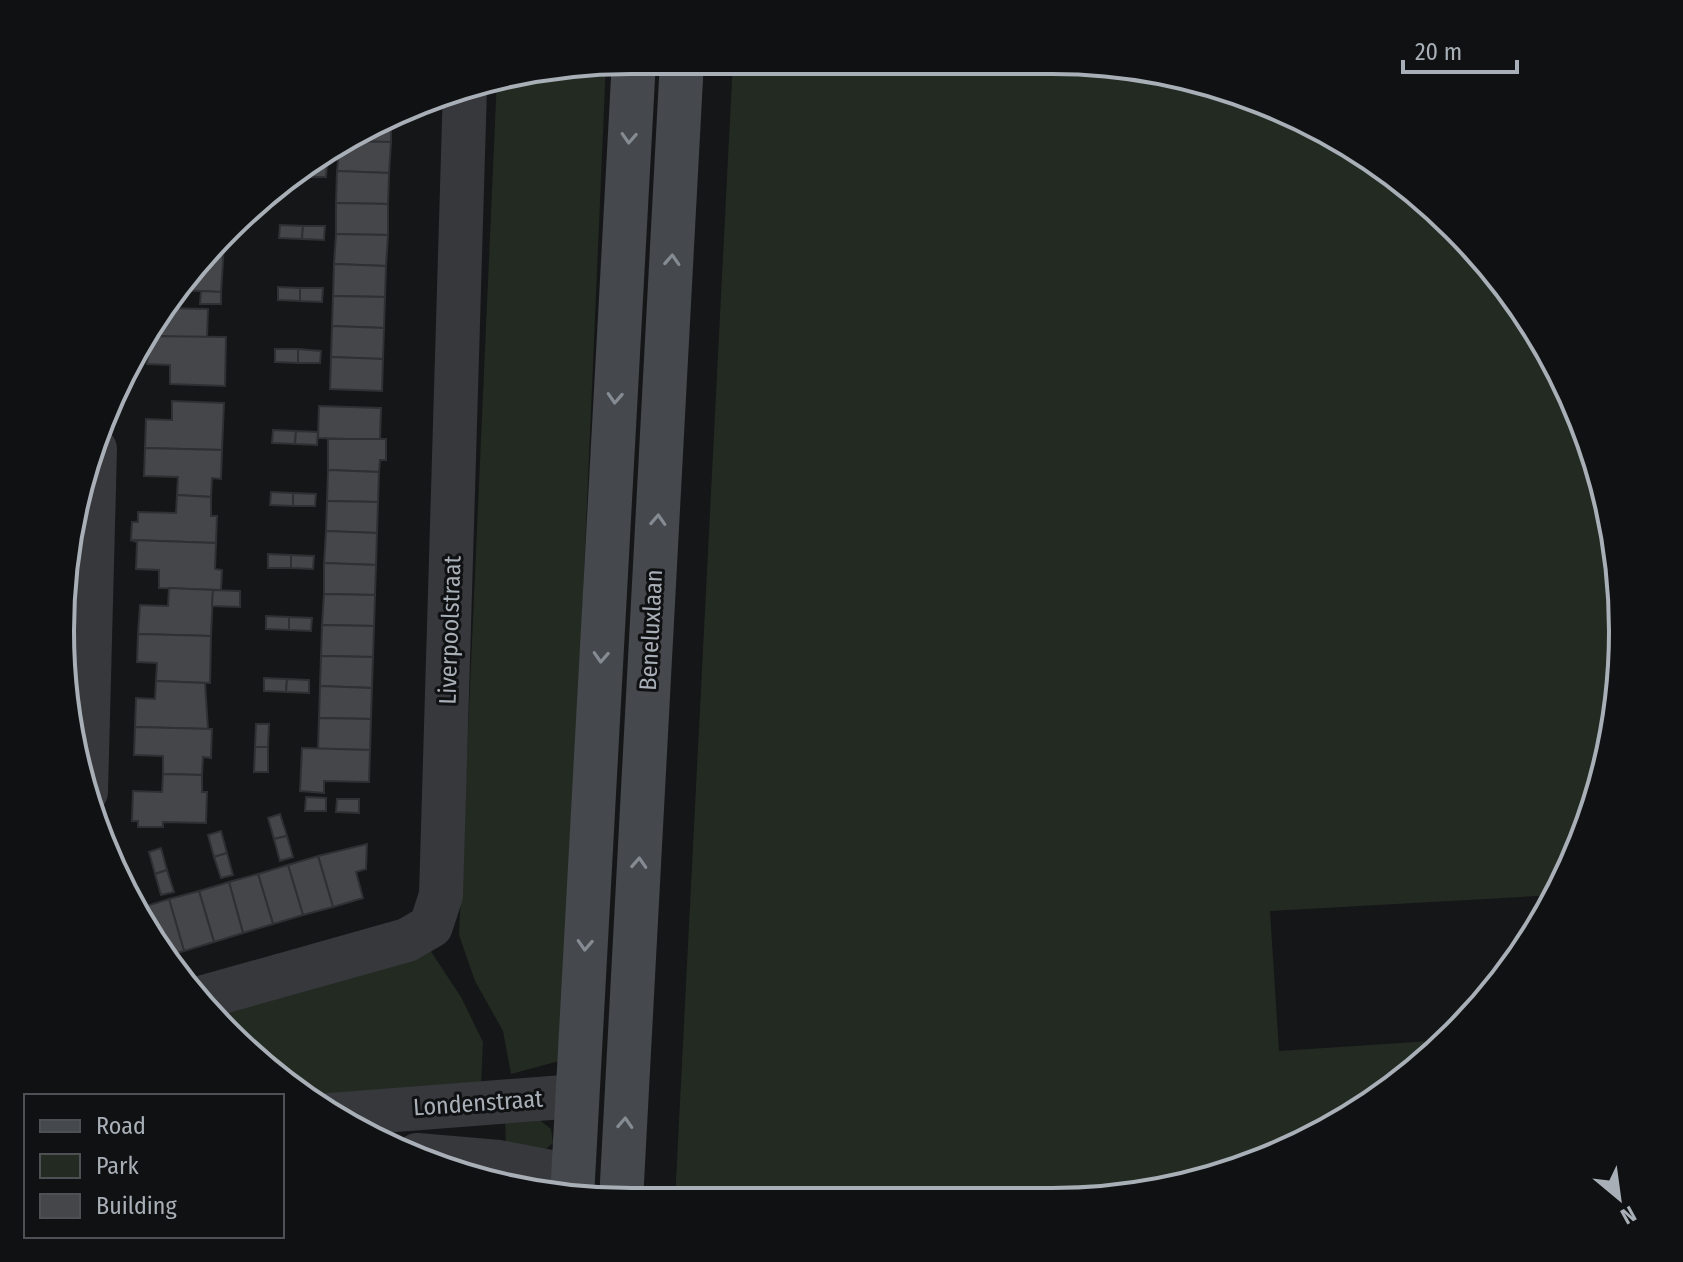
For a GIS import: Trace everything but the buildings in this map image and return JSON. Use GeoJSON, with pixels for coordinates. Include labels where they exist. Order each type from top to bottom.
{"type":"FeatureCollection","features":[{"type":"Feature","properties":{"kind":"street","name":"Beneluxlaan"},"geometry":{"type":"LineString","coordinates":[[572,1185],[633,74]]}},
{"type":"Feature","properties":{"kind":"street","name":"Beneluxlaan"},"geometry":{"type":"LineString","coordinates":[[622,1188],[681,74]]}},
{"type":"Feature","properties":{"kind":"street","name":"Liverpoolstraat"},"geometry":{"type":"LineString","coordinates":[[210,995],[407,940],[431,926],[441,895],[465,100]]}},
{"type":"Feature","properties":{"kind":"street"},"geometry":{"type":"LineString","coordinates":[[82,540],[85,741]]}},
{"type":"Feature","properties":{"kind":"street","name":"Londenstraat"},"geometry":{"type":"LineString","coordinates":[[352,1113],[577,1096]]}},
{"type":"Feature","properties":{"kind":"street","name":"Londenstraat"},"geometry":{"type":"LineString","coordinates":[[452,1158],[499,1162],[561,1183]]}},
{"type":"Feature","properties":{"kind":"green space"},"geometry":{"type":"Polygon","coordinates":[[[732,74],[1052,74],[1125,79],[1196,93],[1265,116],[1298,131],[1361,168],[1391,189],[1446,237],[1494,292],[1552,385],[1567,418],[1590,487],[1608,595],[1608,667],[1604,704],[1590,775],[1579,810],[1567,844],[1542,896],[1270,911],[1279,1051],[1429,1041],[1391,1073],[1330,1113],[1265,1146],[1231,1158],[1161,1177],[1088,1187],[676,1188],[732,74]]]}},
{"type":"Feature","properties":{"kind":"green space"},"geometry":{"type":"Polygon","coordinates":[[[605,75],[563,1060],[511,1074],[503,1031],[475,981],[459,935],[496,91],[558,79],[605,75]]]}},
{"type":"Feature","properties":{"kind":"green space"},"geometry":{"type":"Polygon","coordinates":[[[430,950],[461,997],[483,1042],[481,1087],[333,1101],[264,1050],[223,1009],[430,950]]]}},
{"type":"Feature","properties":{"kind":"green space"},"geometry":{"type":"Polygon","coordinates":[[[505,1114],[537,1118],[551,1129],[553,1143],[545,1150],[506,1150],[505,1114]]]}}]}
